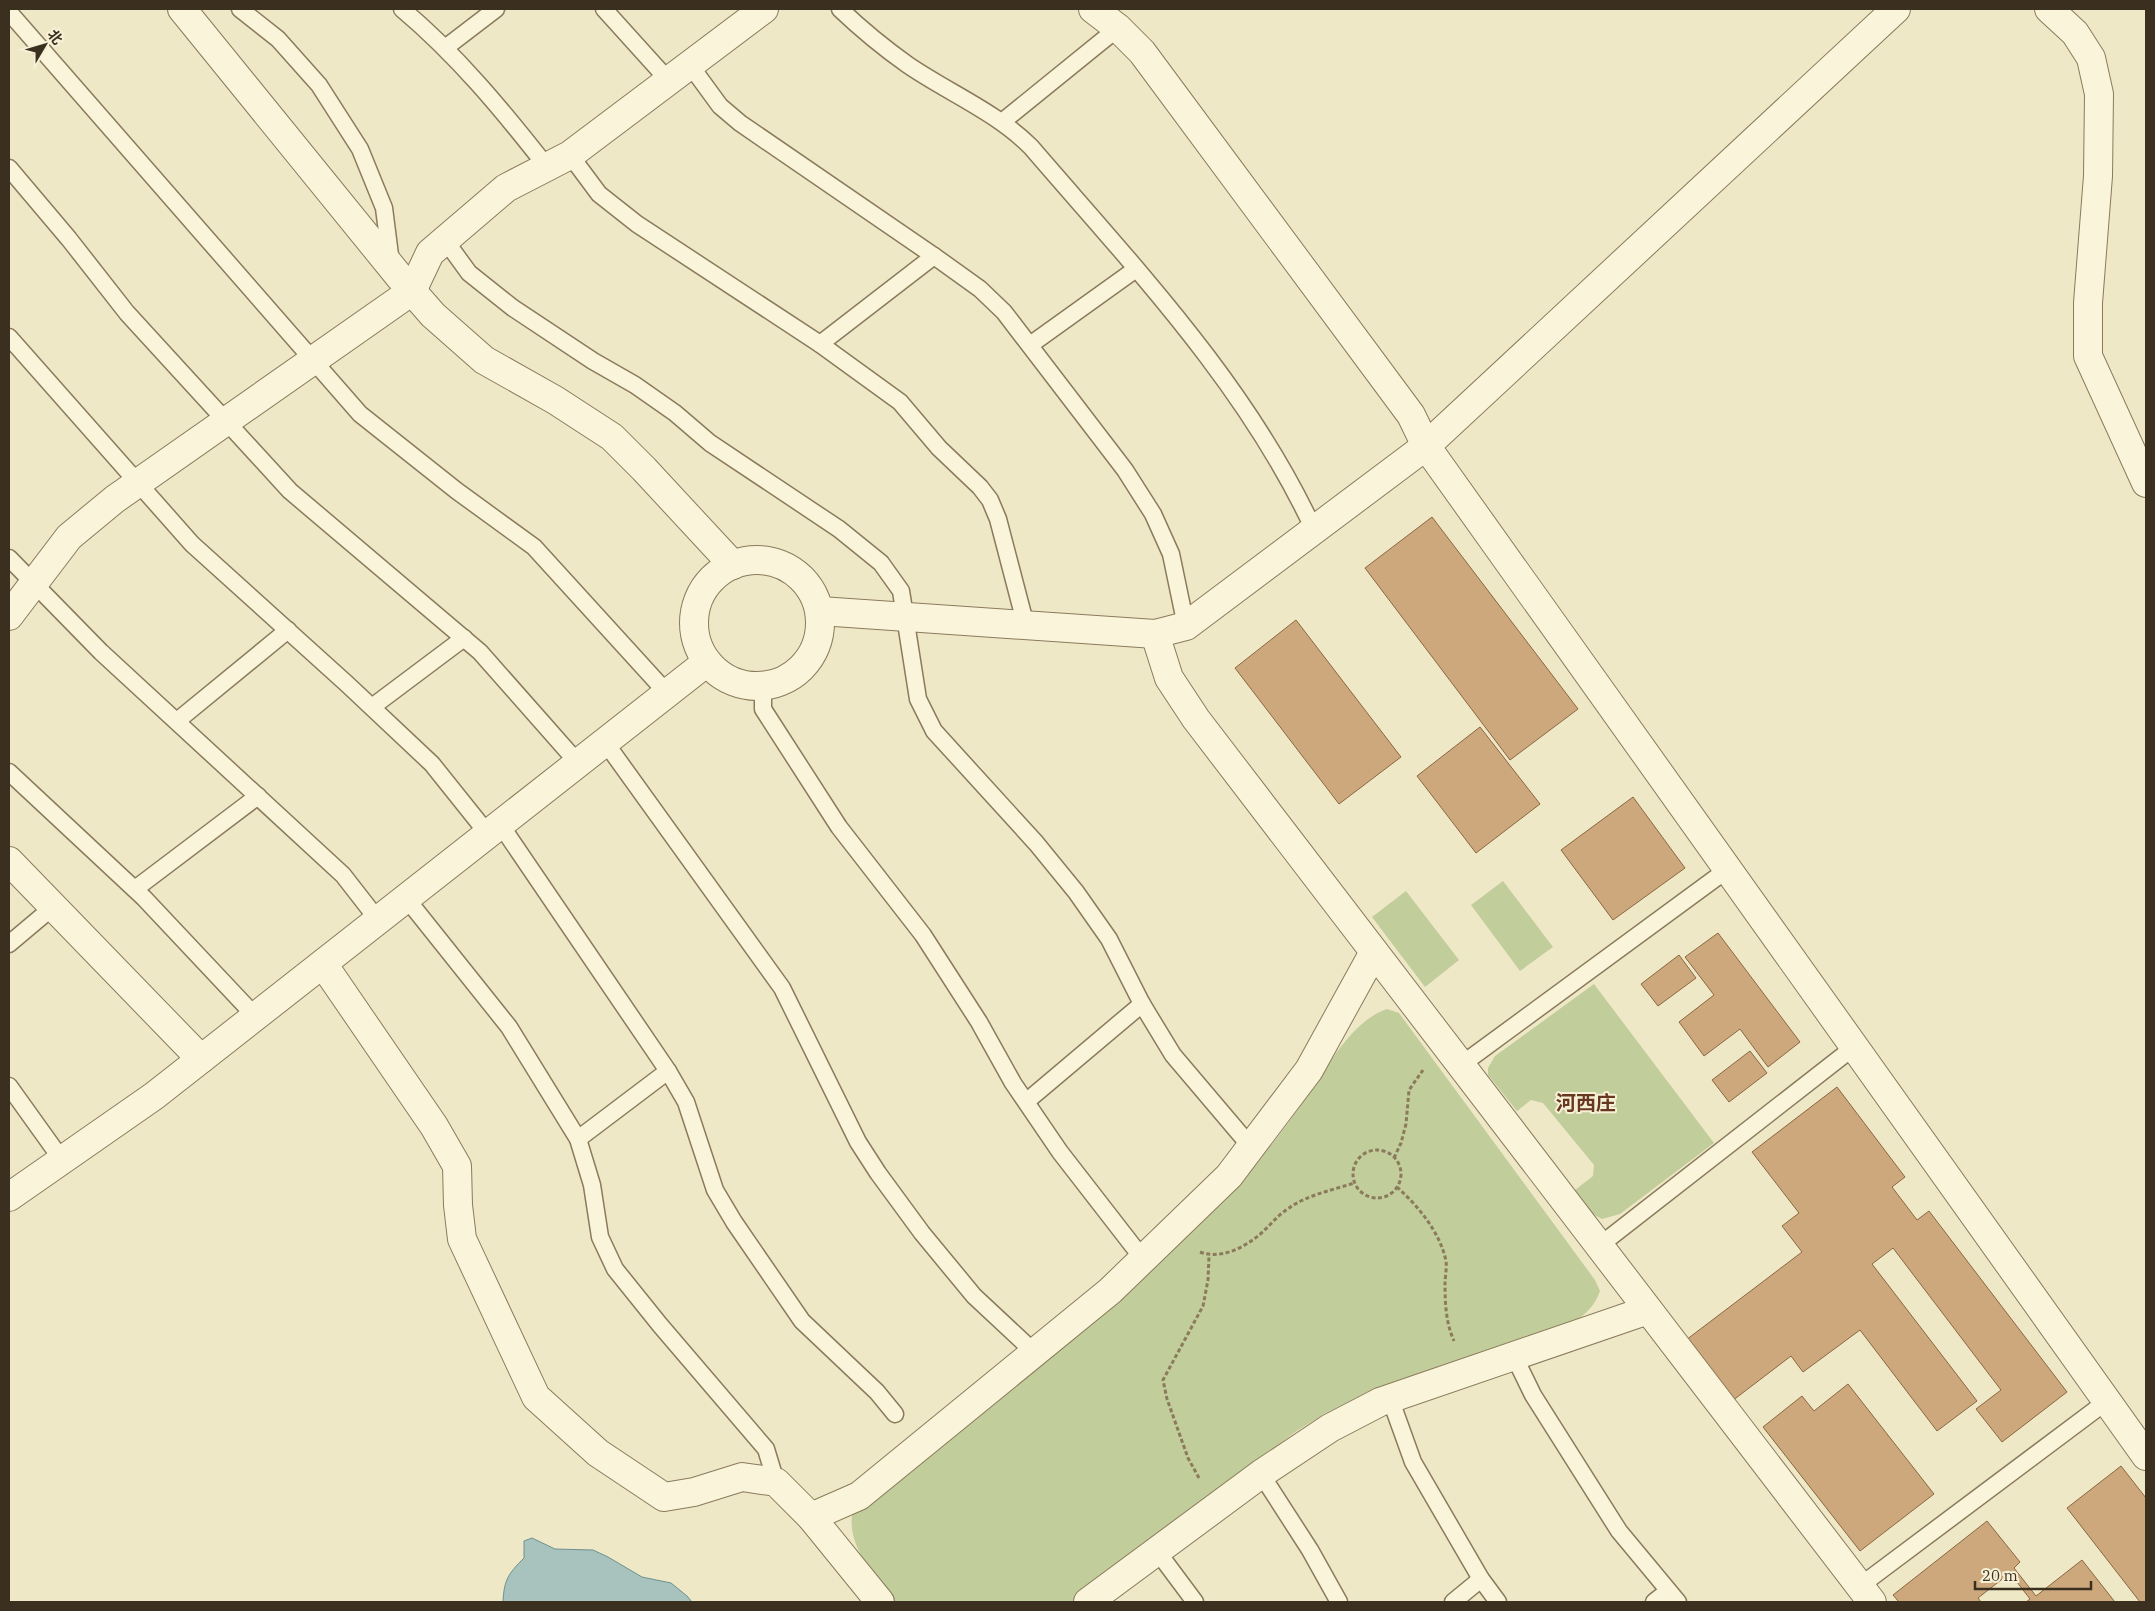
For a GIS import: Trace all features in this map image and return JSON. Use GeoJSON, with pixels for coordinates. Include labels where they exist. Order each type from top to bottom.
{"type":"FeatureCollection","features":[{"type":"Feature","properties":{"kind":"street"},"geometry":{"type":"LineString","coordinates":[[182,9],[433,315],[484,360],[555,400],[612,438],[733,565]]}},
{"type":"Feature","properties":{"kind":"street"},"geometry":{"type":"LineString","coordinates":[[9,616],[69,537],[115,499],[412,290],[430,253],[506,188],[559,161],[764,9]]}},
{"type":"Feature","properties":{"kind":"street"},"geometry":{"type":"LineString","coordinates":[[1093,9],[1118,28],[1142,52],[1405,407],[1426,446],[2146,1456]]}},
{"type":"Feature","properties":{"kind":"street"},"geometry":{"type":"LineString","coordinates":[[820,611],[1155,634],[1186,626],[1426,446],[1896,9]]}},
{"type":"Feature","properties":{"kind":"street"},"geometry":{"type":"LineString","coordinates":[[2049,9],[2075,33],[2091,58],[2099,94],[2098,176],[2088,303],[2088,356],[2146,483]]}},
{"type":"Feature","properties":{"kind":"street"},"geometry":{"type":"LineString","coordinates":[[762,560],[782,565],[799,576],[813,592],[820,611],[820,633],[814,653],[801,670],[784,681],[763,687],[742,685],[722,677],[706,662],[697,643],[694,622],[697,602],[707,584],[723,570],[742,562],[762,560]]}},
{"type":"Feature","properties":{"kind":"street"},"geometry":{"type":"LineString","coordinates":[[1155,634],[1168,678],[1196,719],[1866,1594]]}},
{"type":"Feature","properties":{"kind":"street"},"geometry":{"type":"LineString","coordinates":[[9,1197],[154,1096],[706,662]]}},
{"type":"Feature","properties":{"kind":"street"},"geometry":{"type":"LineString","coordinates":[[9,861],[201,1059]]}},
{"type":"Feature","properties":{"kind":"street"},"geometry":{"type":"LineString","coordinates":[[811,1517],[860,1496],[1110,1291],[1229,1176],[1309,1070],[1374,952]]}},
{"type":"Feature","properties":{"kind":"street"},"geometry":{"type":"LineString","coordinates":[[323,964],[434,1126],[457,1166],[458,1205],[462,1239],[536,1397],[598,1453],[664,1496],[694,1492],[742,1477],[776,1482],[811,1517],[880,1602]]}},
{"type":"Feature","properties":{"kind":"street"},"geometry":{"type":"LineString","coordinates":[[1088,1602],[1261,1474],[1330,1428],[1390,1398],[1648,1310]]}},
{"type":"Feature","properties":{"kind":"lane"},"geometry":{"type":"LineString","coordinates":[[240,9],[278,39],[319,85],[360,149],[384,208],[391,266]]}},
{"type":"Feature","properties":{"kind":"lane"},"geometry":{"type":"LineString","coordinates":[[402,9],[445,48],[495,102],[559,161],[637,224],[820,344],[900,402],[940,448],[980,487],[990,500],[998,519],[1026,626]]}},
{"type":"Feature","properties":{"kind":"lane"},"geometry":{"type":"LineString","coordinates":[[445,48],[496,9]]}},
{"type":"Feature","properties":{"kind":"lane"},"geometry":{"type":"LineString","coordinates":[[604,9],[740,123],[934,256],[980,289],[1004,312],[1125,470],[1153,514],[1171,554],[1186,626]]}},
{"type":"Feature","properties":{"kind":"lane"},"geometry":{"type":"LineString","coordinates":[[840,9],[856,25],[908,64],[1002,122],[1031,147],[1177,316],[1217,368],[1295,489],[1314,530]]}},
{"type":"Feature","properties":{"kind":"lane"},"geometry":{"type":"LineString","coordinates":[[9,12],[314,359],[360,414],[457,491],[534,547],[667,693]]}},
{"type":"Feature","properties":{"kind":"lane"},"geometry":{"type":"LineString","coordinates":[[1002,122],[1118,28]]}},
{"type":"Feature","properties":{"kind":"lane"},"geometry":{"type":"LineString","coordinates":[[9,168],[69,239],[126,313],[290,491],[480,652],[578,763]]}},
{"type":"Feature","properties":{"kind":"lane"},"geometry":{"type":"LineString","coordinates":[[445,240],[469,273],[513,308],[593,361],[635,385],[675,413],[710,443],[839,529],[882,563],[902,592],[918,699],[934,731],[1036,843],[1076,892],[1110,939],[1142,1004],[1173,1054],[1251,1148]]}},
{"type":"Feature","properties":{"kind":"lane"},"geometry":{"type":"LineString","coordinates":[[820,344],[934,256]]}},
{"type":"Feature","properties":{"kind":"lane"},"geometry":{"type":"LineString","coordinates":[[1030,345],[1136,269]]}},
{"type":"Feature","properties":{"kind":"lane"},"geometry":{"type":"LineString","coordinates":[[9,337],[192,544],[432,764],[494,829],[668,1071],[686,1102],[715,1190],[734,1222],[802,1321],[877,1392],[895,1414]]}},
{"type":"Feature","properties":{"kind":"lane"},"geometry":{"type":"LineString","coordinates":[[9,558],[101,652],[343,875],[378,920]]}},
{"type":"Feature","properties":{"kind":"lane"},"geometry":{"type":"LineString","coordinates":[[177,721],[288,630]]}},
{"type":"Feature","properties":{"kind":"lane"},"geometry":{"type":"LineString","coordinates":[[372,708],[464,638]]}},
{"type":"Feature","properties":{"kind":"lane"},"geometry":{"type":"LineString","coordinates":[[763,687],[763,709],[776,732],[839,827],[923,935],[979,1022],[1013,1083],[1060,1152],[1143,1259]]}},
{"type":"Feature","properties":{"kind":"lane"},"geometry":{"type":"LineString","coordinates":[[605,742],[782,988],[858,1142],[878,1173],[922,1233],[974,1296],[1035,1353]]}},
{"type":"Feature","properties":{"kind":"lane"},"geometry":{"type":"LineString","coordinates":[[9,772],[135,889],[256,1017]]}},
{"type":"Feature","properties":{"kind":"lane"},"geometry":{"type":"LineString","coordinates":[[135,889],[258,796]]}},
{"type":"Feature","properties":{"kind":"lane"},"geometry":{"type":"LineString","coordinates":[[1455,1058],[1728,869]]}},
{"type":"Feature","properties":{"kind":"lane"},"geometry":{"type":"LineString","coordinates":[[406,898],[509,1026],[578,1139],[592,1184],[600,1237],[616,1269],[660,1325],[766,1449],[776,1482]]}},
{"type":"Feature","properties":{"kind":"lane"},"geometry":{"type":"LineString","coordinates":[[9,944],[53,907]]}},
{"type":"Feature","properties":{"kind":"lane"},"geometry":{"type":"LineString","coordinates":[[1027,1101],[1142,1004]]}},
{"type":"Feature","properties":{"kind":"lane"},"geometry":{"type":"LineString","coordinates":[[1599,1246],[1854,1047]]}},
{"type":"Feature","properties":{"kind":"lane"},"geometry":{"type":"LineString","coordinates":[[578,1139],[668,1071]]}},
{"type":"Feature","properties":{"kind":"lane"},"geometry":{"type":"LineString","coordinates":[[9,1086],[62,1160]]}},
{"type":"Feature","properties":{"kind":"lane"},"geometry":{"type":"LineString","coordinates":[[1514,1356],[1533,1395],[1619,1531],[1673,1596],[1654,1602]]}},
{"type":"Feature","properties":{"kind":"lane"},"geometry":{"type":"LineString","coordinates":[[1390,1398],[1413,1462],[1480,1579],[1498,1602]]}},
{"type":"Feature","properties":{"kind":"lane"},"geometry":{"type":"LineString","coordinates":[[1866,1594],[2107,1401]]}},
{"type":"Feature","properties":{"kind":"lane"},"geometry":{"type":"LineString","coordinates":[[1261,1474],[1310,1550],[1339,1602]]}},
{"type":"Feature","properties":{"kind":"lane"},"geometry":{"type":"LineString","coordinates":[[1156,1552],[1195,1602]]}},
{"type":"Feature","properties":{"kind":"lane"},"geometry":{"type":"LineString","coordinates":[[1453,1602],[1480,1579]]}},
{"type":"Feature","properties":{"kind":"path"},"geometry":{"type":"LineString","coordinates":[[1394,1158],[1401,1143],[1406,1124],[1409,1090],[1414,1081],[1426,1068],[1455,1058]]}},
{"type":"Feature","properties":{"kind":"path"},"geometry":{"type":"LineString","coordinates":[[1380,1150],[1394,1158],[1400,1172],[1397,1186],[1386,1196],[1379,1198],[1364,1194],[1354,1184],[1354,1167],[1357,1159],[1364,1154],[1380,1150]]}},
{"type":"Feature","properties":{"kind":"path"},"geometry":{"type":"LineString","coordinates":[[1165,1238],[1209,1256],[1219,1256],[1254,1239],[1289,1207],[1317,1195],[1354,1184]]}},
{"type":"Feature","properties":{"kind":"path"},"geometry":{"type":"LineString","coordinates":[[1397,1186],[1413,1202],[1437,1237],[1446,1261],[1445,1310],[1452,1337],[1467,1372]]}},
{"type":"Feature","properties":{"kind":"path"},"geometry":{"type":"LineString","coordinates":[[1209,1256],[1208,1280],[1203,1306],[1163,1380],[1167,1400],[1188,1458],[1217,1506]]}},
{"type":"Feature","properties":{"kind":"green space"},"geometry":{"type":"Polygon","coordinates":[[[1503,881],[1553,947],[1520,971],[1471,905],[1503,881]]]}},
{"type":"Feature","properties":{"kind":"green space"},"geometry":{"type":"Polygon","coordinates":[[[1406,891],[1459,960],[1425,987],[1372,917],[1406,891]]]}},
{"type":"Feature","properties":{"kind":"green space"},"geometry":{"type":"Polygon","coordinates":[[[1594,984],[1714,1143],[1620,1214],[1602,1219],[1589,1212],[1575,1190],[1593,1176],[1594,1165],[1543,1103],[1531,1100],[1517,1111],[1488,1075],[1488,1068],[1495,1056],[1594,984]]]}},
{"type":"Feature","properties":{"kind":"green space"},"geometry":{"type":"Polygon","coordinates":[[[1387,1009],[1399,1013],[1595,1280],[1600,1291],[1592,1306],[1585,1314],[1571,1324],[1373,1389],[1324,1414],[1295,1432],[1071,1602],[896,1602],[872,1572],[859,1551],[854,1540],[852,1515],[1257,1164],[1294,1115],[1337,1051],[1360,1025],[1387,1009]]]}},
{"type":"Feature","properties":{"kind":"water"},"geometry":{"type":"Polygon","coordinates":[[[532,1538],[555,1549],[593,1550],[642,1577],[671,1583],[692,1602],[503,1602],[504,1588],[508,1578],[524,1558],[524,1541],[532,1538]]]}},
{"type":"Feature","properties":{"kind":"building"},"geometry":{"type":"Polygon","coordinates":[[[1432,517],[1578,709],[1510,760],[1365,568],[1432,517]]]}},
{"type":"Feature","properties":{"kind":"building"},"geometry":{"type":"Polygon","coordinates":[[[1296,620],[1401,757],[1339,804],[1235,668],[1296,620]]]}},
{"type":"Feature","properties":{"kind":"building"},"geometry":{"type":"Polygon","coordinates":[[[1480,727],[1540,804],[1476,853],[1417,776],[1480,727]]]}},
{"type":"Feature","properties":{"kind":"building"},"geometry":{"type":"Polygon","coordinates":[[[1633,797],[1685,868],[1613,920],[1561,850],[1633,797]]]}},
{"type":"Feature","properties":{"kind":"building"},"geometry":{"type":"Polygon","coordinates":[[[1718,933],[1800,1042],[1768,1067],[1740,1029],[1704,1056],[1679,1022],[1714,995],[1685,957],[1718,933]]]}},
{"type":"Feature","properties":{"kind":"building"},"geometry":{"type":"Polygon","coordinates":[[[1679,955],[1696,978],[1658,1006],[1641,984],[1679,955]]]}},
{"type":"Feature","properties":{"kind":"building"},"geometry":{"type":"Polygon","coordinates":[[[1750,1051],[1767,1073],[1729,1102],[1712,1080],[1750,1051]]]}},
{"type":"Feature","properties":{"kind":"building"},"geometry":{"type":"Polygon","coordinates":[[[1837,1087],[1905,1177],[1892,1187],[1917,1220],[1929,1211],[2067,1392],[2002,1442],[1976,1409],[2001,1390],[1893,1248],[1872,1264],[1977,1401],[1937,1431],[1860,1330],[1803,1372],[1791,1356],[1732,1401],[1686,1340],[1802,1252],[1782,1226],[1799,1213],[1752,1152],[1837,1087]]]}},
{"type":"Feature","properties":{"kind":"building"},"geometry":{"type":"Polygon","coordinates":[[[1848,1384],[1934,1494],[1860,1551],[1763,1427],[1802,1396],[1814,1411],[1848,1384]]]}},
{"type":"Feature","properties":{"kind":"building"},"geometry":{"type":"Polygon","coordinates":[[[2121,1466],[2146,1498],[2146,1602],[2140,1602],[2067,1508],[2121,1466]]]}},
{"type":"Feature","properties":{"kind":"building"},"geometry":{"type":"Polygon","coordinates":[[[1987,1521],[2020,1562],[2014,1568],[2036,1596],[2082,1560],[2115,1602],[2026,1602],[2030,1599],[2010,1573],[1978,1598],[1981,1602],[1899,1602],[1893,1595],[1987,1521]]]}},
{"type":"Feature","properties":{"kind":"district","name":"河西庄"},"geometry":{"type":"Point","coordinates":[1586,1103]}}]}
